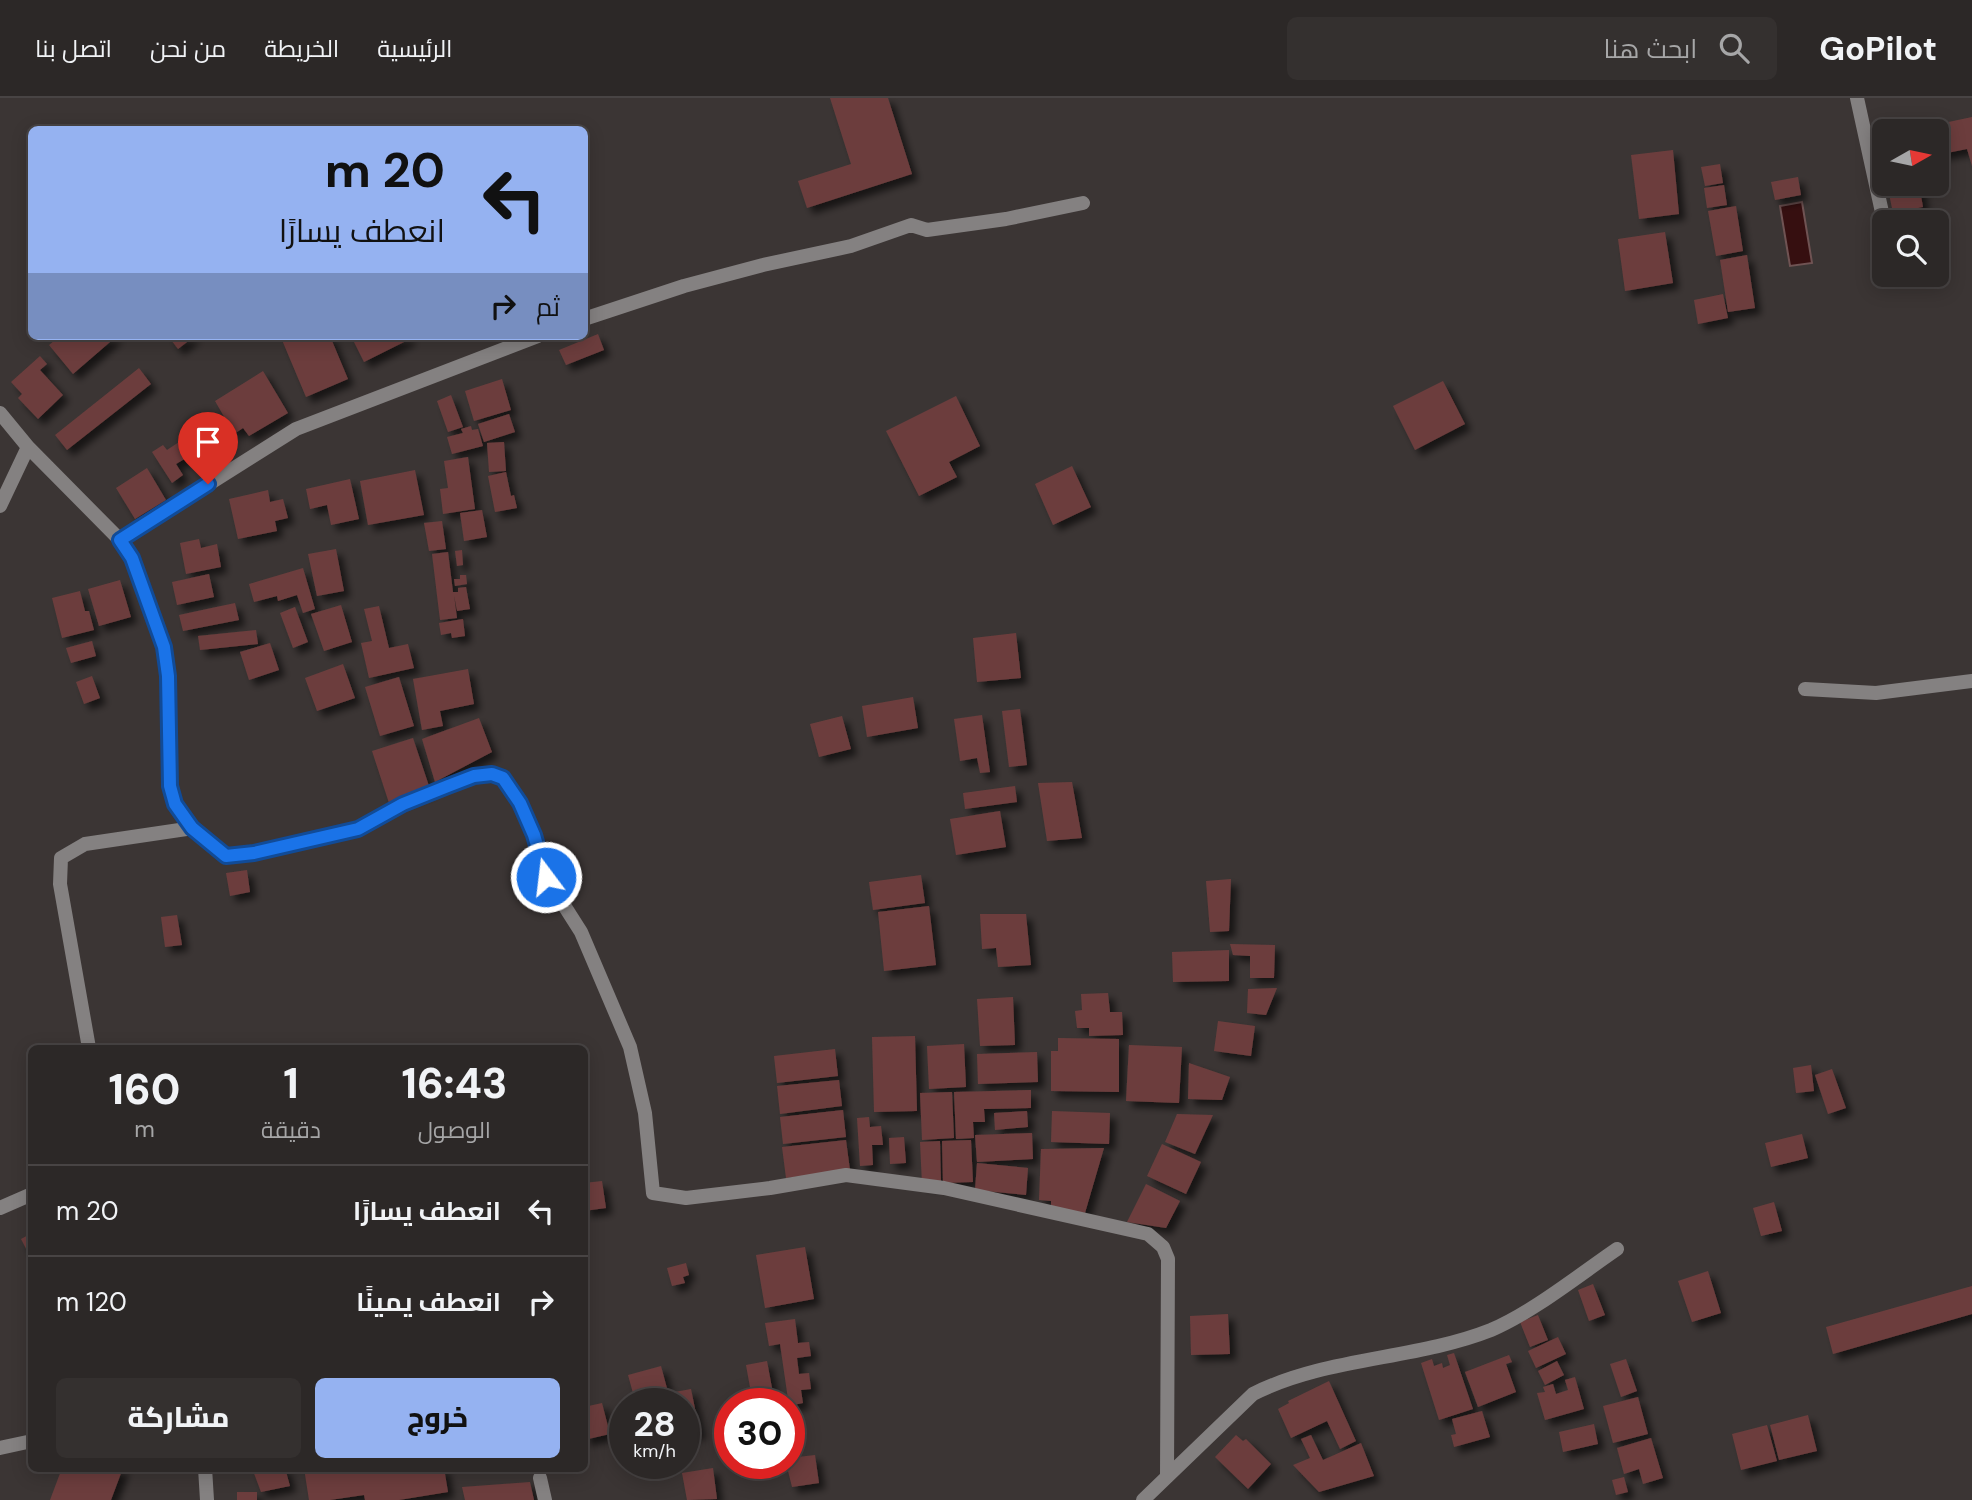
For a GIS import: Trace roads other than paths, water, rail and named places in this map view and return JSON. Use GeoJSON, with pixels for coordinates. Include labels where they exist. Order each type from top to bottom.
{"type":"FeatureCollection","features":[{"type":"Feature","properties":{"kind":"street"},"geometry":{"type":"LineString","coordinates":[[1857,98],[1882,210]]}},
{"type":"Feature","properties":{"kind":"street"},"geometry":{"type":"LineString","coordinates":[[588,318],[684,286],[850,246],[911,225],[926,230],[1006,219],[1083,203]]}},
{"type":"Feature","properties":{"kind":"street"},"geometry":{"type":"LineString","coordinates":[[120,540],[296,429],[528,340]]}},
{"type":"Feature","properties":{"kind":"street"},"geometry":{"type":"LineString","coordinates":[[0,413],[28,447],[120,540],[132,558],[164,647],[168,676],[170,786],[175,804],[192,828],[226,856],[254,853],[358,829],[403,804],[474,776],[492,774],[503,778],[520,803],[534,835],[546,877],[581,932],[630,1047],[645,1113],[653,1193],[687,1198],[846,1175],[944,1188],[1148,1234],[1163,1247],[1168,1259],[1167,1475]]}},
{"type":"Feature","properties":{"kind":"street"},"geometry":{"type":"LineString","coordinates":[[0,506],[28,447]]}},
{"type":"Feature","properties":{"kind":"street"},"geometry":{"type":"LineString","coordinates":[[1805,688],[1876,693],[1972,681]]}},
{"type":"Feature","properties":{"kind":"street"},"geometry":{"type":"LineString","coordinates":[[88,1045],[60,884],[61,858],[85,844],[192,828]]}},
{"type":"Feature","properties":{"kind":"street"},"geometry":{"type":"LineString","coordinates":[[0,1209],[28,1196]]}},
{"type":"Feature","properties":{"kind":"street"},"geometry":{"type":"LineString","coordinates":[[1143,1500],[1253,1394],[1276,1382],[1457,1341],[1491,1329],[1516,1317],[1617,1249]]}},
{"type":"Feature","properties":{"kind":"street"},"geometry":{"type":"LineString","coordinates":[[0,1448],[28,1442]]}},
{"type":"Feature","properties":{"kind":"street"},"geometry":{"type":"LineString","coordinates":[[205,1472],[207,1500]]}},
{"type":"Feature","properties":{"kind":"street"},"geometry":{"type":"LineString","coordinates":[[540,1478],[545,1500]]}}]}
